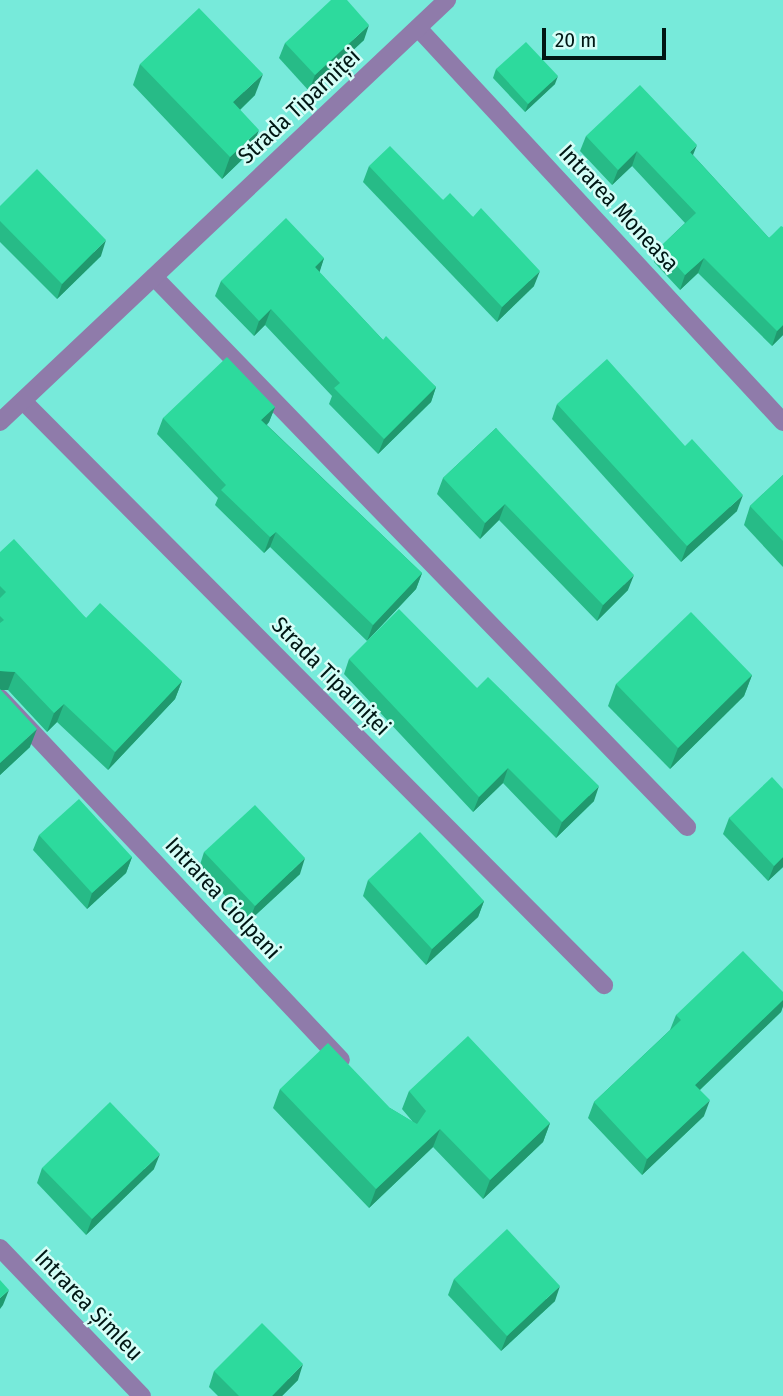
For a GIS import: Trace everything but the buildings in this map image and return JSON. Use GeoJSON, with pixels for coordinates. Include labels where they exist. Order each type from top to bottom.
{"type":"FeatureCollection","features":[{"type":"Feature","properties":{"kind":"street","name":"Strada Tiparniței"},"geometry":{"type":"LineString","coordinates":[[0,422],[447,0]]}},
{"type":"Feature","properties":{"kind":"street","name":"Intrarea Moneasa"},"geometry":{"type":"LineString","coordinates":[[418,28],[783,422]]}},
{"type":"Feature","properties":{"kind":"street"},"geometry":{"type":"LineString","coordinates":[[154,277],[687,827]]}},
{"type":"Feature","properties":{"kind":"street","name":"Strada Tiparniței"},"geometry":{"type":"LineString","coordinates":[[23,401],[604,985]]}},
{"type":"Feature","properties":{"kind":"street","name":"Intrarea Ciolpani"},"geometry":{"type":"LineString","coordinates":[[0,698],[352,1072]]}},
{"type":"Feature","properties":{"kind":"street","name":"Intrarea Șimleu"},"geometry":{"type":"LineString","coordinates":[[0,1248],[142,1396]]}}]}
